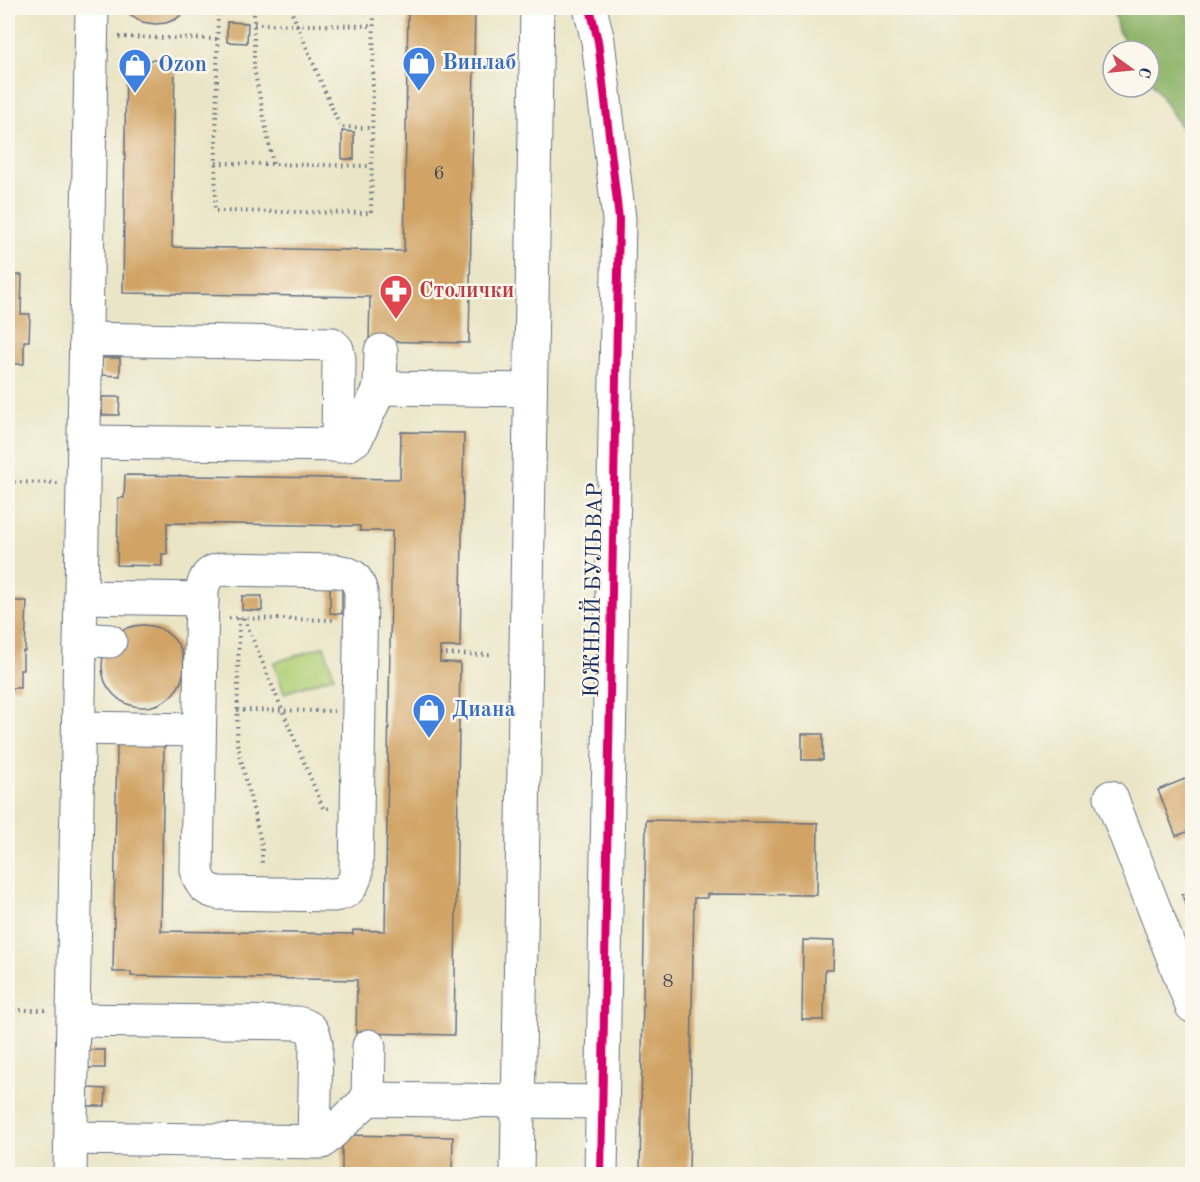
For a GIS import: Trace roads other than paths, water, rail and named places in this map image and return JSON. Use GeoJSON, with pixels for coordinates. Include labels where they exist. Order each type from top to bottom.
{"type":"FeatureCollection","features":[{"type":"Feature","properties":{"kind":"street"},"geometry":{"type":"LineString","coordinates":[[517,1174],[537,8]]}},
{"type":"Feature","properties":{"kind":"street","name":"ЮЖНЫЙ БУЛЬВАР"},"geometry":{"type":"LineString","coordinates":[[591,8],[598,41],[619,219],[601,1174]]}},
{"type":"Feature","properties":{"kind":"street"},"geometry":{"type":"LineString","coordinates":[[70,1174],[79,728],[94,690],[95,640],[81,597],[86,339],[97,9]]}},
{"type":"Feature","properties":{"kind":"street"},"geometry":{"type":"LineString","coordinates":[[86,339],[332,344],[337,349],[339,359],[338,446]]}},
{"type":"Feature","properties":{"kind":"street"},"geometry":{"type":"LineString","coordinates":[[84,442],[347,445],[356,439],[380,388],[381,351]]}},
{"type":"Feature","properties":{"kind":"street"},"geometry":{"type":"LineString","coordinates":[[380,388],[530,390]]}},
{"type":"Feature","properties":{"kind":"street"},"geometry":{"type":"LineString","coordinates":[[213,570],[338,571],[350,573],[358,580],[361,592],[356,874],[353,886],[345,893],[334,895],[219,893],[207,890],[199,881],[197,870],[199,730],[202,608],[205,578],[213,570]]}},
{"type":"Feature","properties":{"kind":"street"},"geometry":{"type":"LineString","coordinates":[[81,597],[202,608]]}},
{"type":"Feature","properties":{"kind":"street"},"geometry":{"type":"LineString","coordinates":[[79,728],[199,730]]}},
{"type":"Feature","properties":{"kind":"street"},"geometry":{"type":"LineString","coordinates":[[1111,797],[1192,1006]]}},
{"type":"Feature","properties":{"kind":"street"},"geometry":{"type":"LineString","coordinates":[[74,1015],[297,1023],[308,1026],[314,1031],[316,1044],[314,1142]]}},
{"type":"Feature","properties":{"kind":"street"},"geometry":{"type":"LineString","coordinates":[[368,1099],[369,1046]]}},
{"type":"Feature","properties":{"kind":"street"},"geometry":{"type":"LineString","coordinates":[[72,1138],[322,1142],[368,1099],[602,1102]]}},
{"type":"Feature","properties":{"kind":"place","name":"Винлаб"},"geometry":{"type":"Point","coordinates":[419,92]}},
{"type":"Feature","properties":{"kind":"place","name":"Ozon"},"geometry":{"type":"Point","coordinates":[135,94]}},
{"type":"Feature","properties":{"kind":"place","name":"Столички"},"geometry":{"type":"Point","coordinates":[396,320]}},
{"type":"Feature","properties":{"kind":"place","name":"Диана"},"geometry":{"type":"Point","coordinates":[429,739]}}]}
